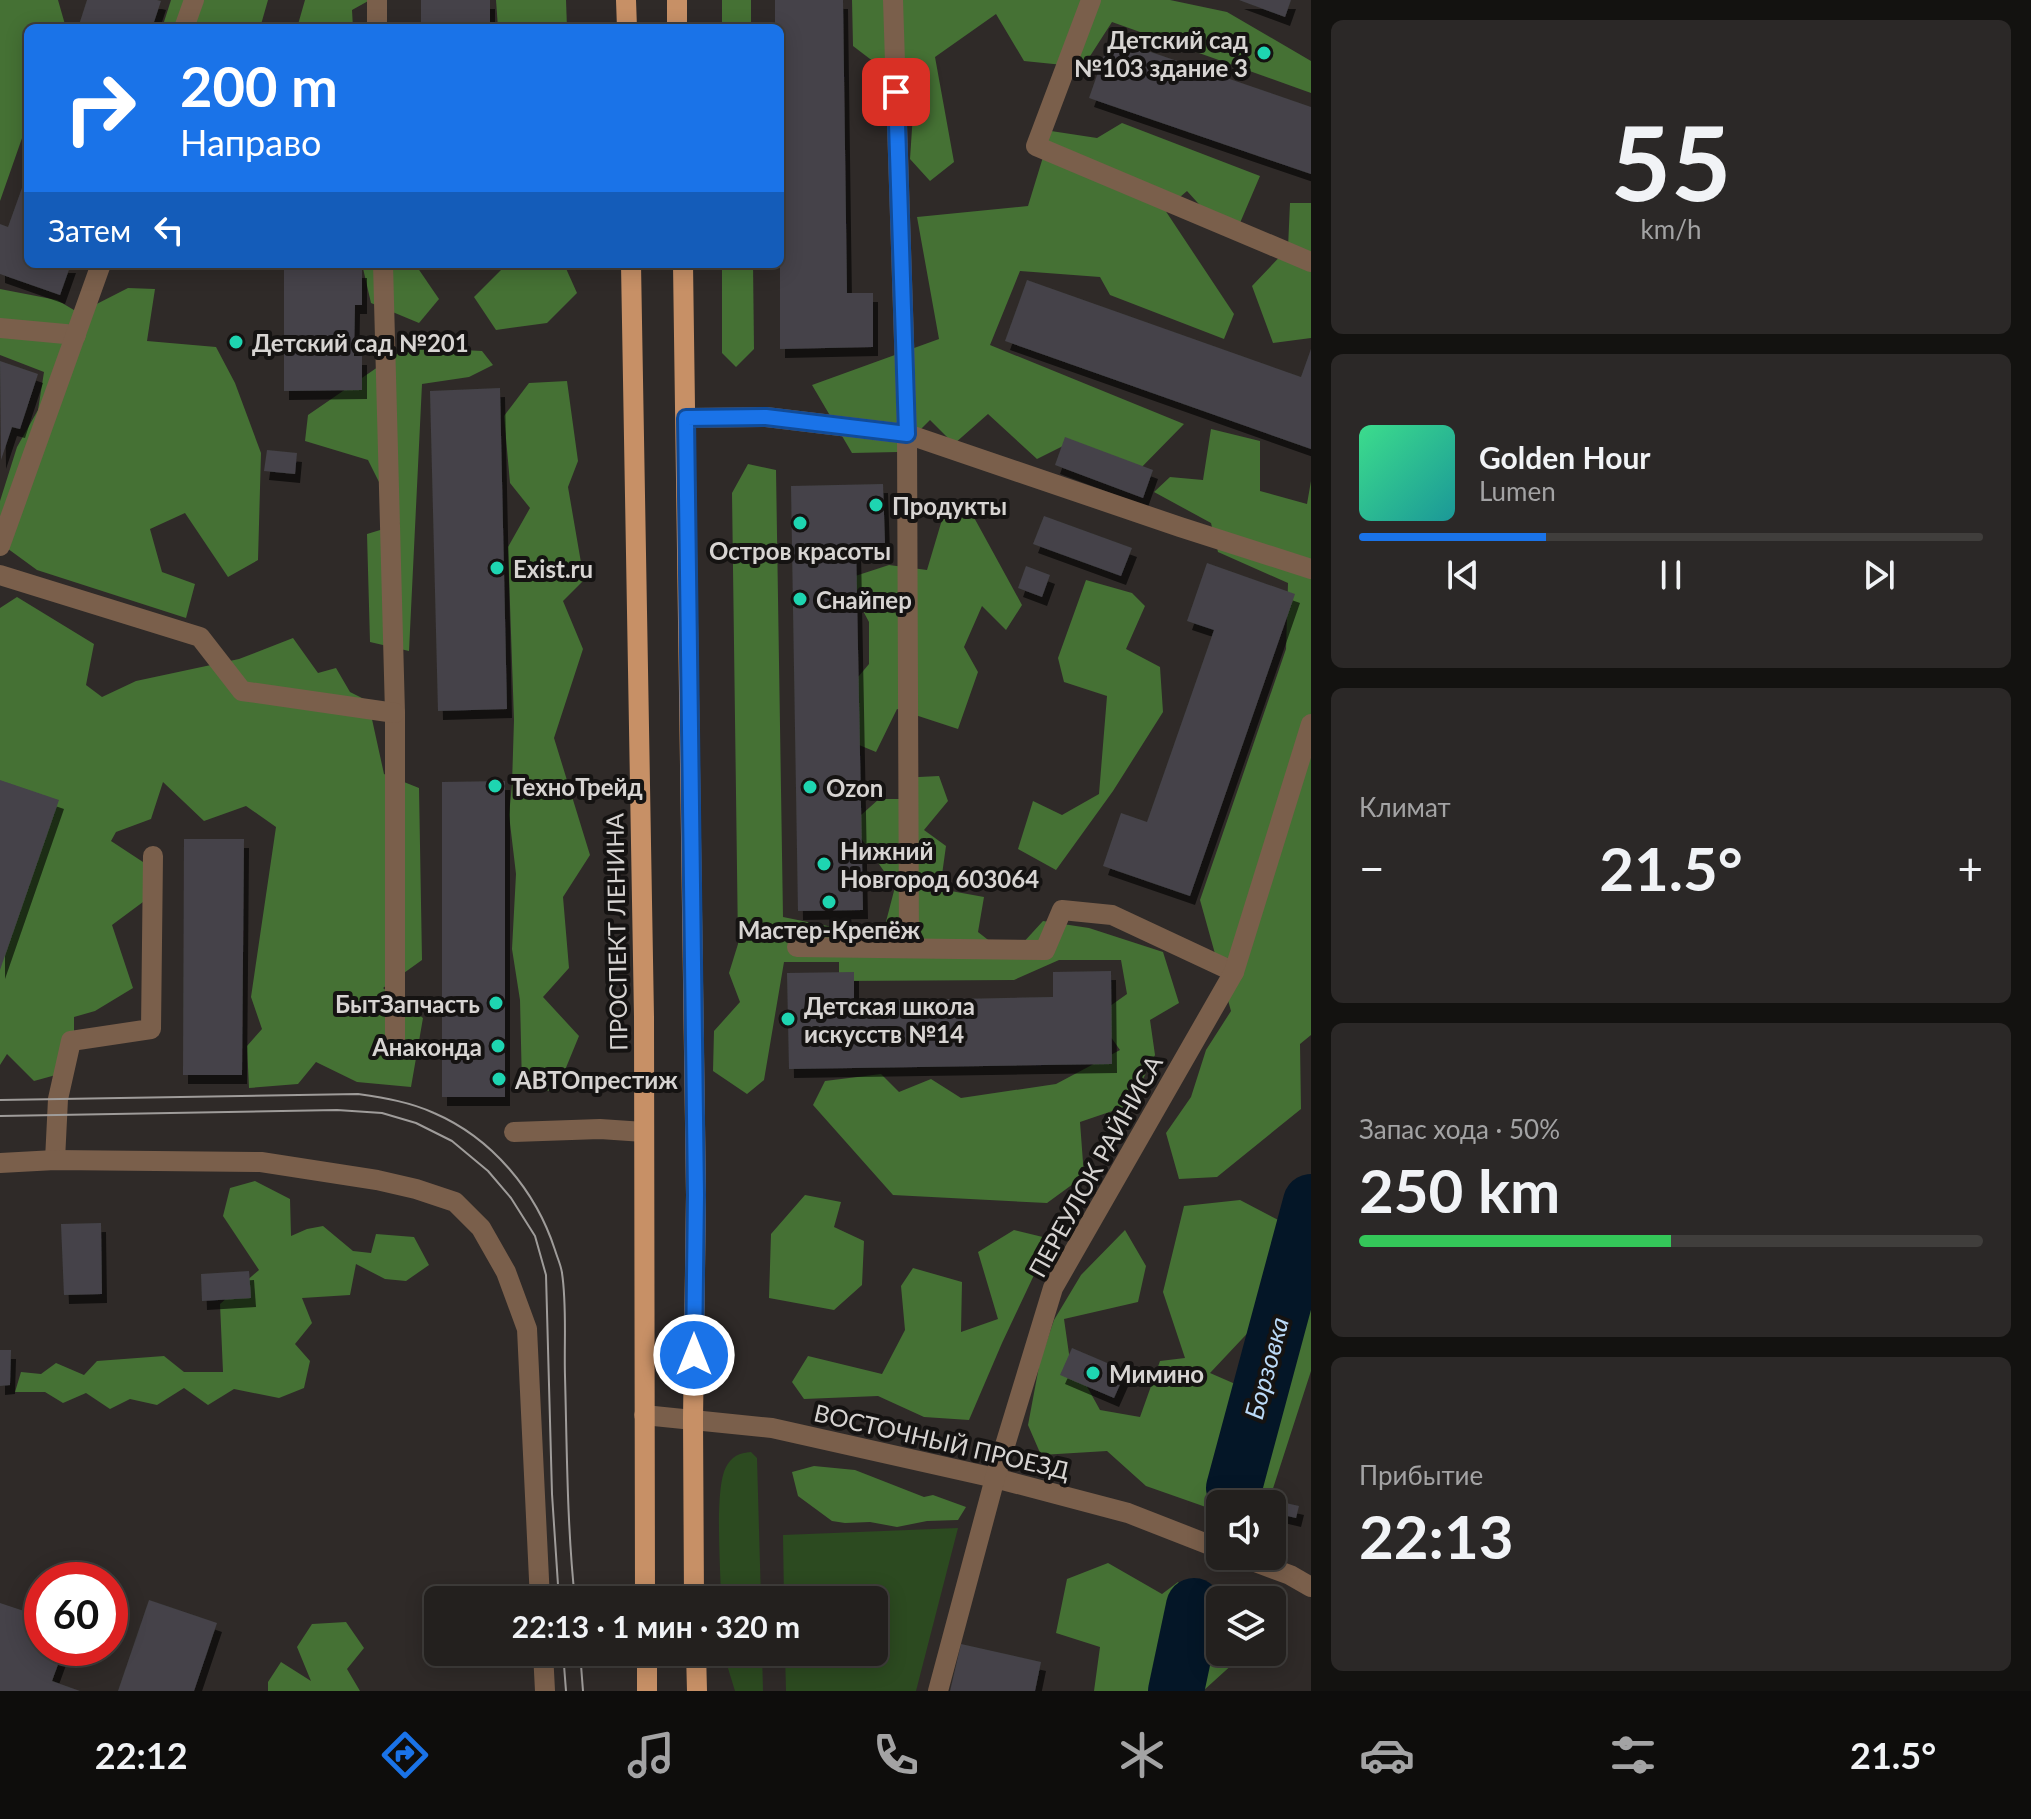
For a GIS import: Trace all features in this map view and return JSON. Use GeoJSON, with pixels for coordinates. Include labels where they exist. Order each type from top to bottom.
{"type":"FeatureCollection","features":[{"type":"Feature","properties":{"kind":"main road"},"geometry":{"type":"LineString","coordinates":[[626,0],[627,24]]}},
{"type":"Feature","properties":{"kind":"main road"},"geometry":{"type":"LineString","coordinates":[[677,0],[677,24]]}},
{"type":"Feature","properties":{"kind":"main road","name":"ПРОСПЕКТ ЛЕНИНА"},"geometry":{"type":"LineString","coordinates":[[631,268],[644,1001],[645,1586]]}},
{"type":"Feature","properties":{"kind":"main road"},"geometry":{"type":"LineString","coordinates":[[683,268],[696,1195],[694,1586]]}},
{"type":"Feature","properties":{"kind":"main road"},"geometry":{"type":"LineString","coordinates":[[647,1666],[647,1691]]}},
{"type":"Feature","properties":{"kind":"main road"},"geometry":{"type":"LineString","coordinates":[[696,1666],[697,1691]]}},
{"type":"Feature","properties":{"kind":"street"},"geometry":{"type":"LineString","coordinates":[[185,24],[194,0]]}},
{"type":"Feature","properties":{"kind":"street"},"geometry":{"type":"LineString","coordinates":[[377,0],[377,24]]}},
{"type":"Feature","properties":{"kind":"street"},"geometry":{"type":"LineString","coordinates":[[893,0],[907,434],[909,948]]}},
{"type":"Feature","properties":{"kind":"street"},"geometry":{"type":"LineString","coordinates":[[1091,0],[1036,146],[1311,262]]}},
{"type":"Feature","properties":{"kind":"street"},"geometry":{"type":"LineString","coordinates":[[0,546],[100,268]]}},
{"type":"Feature","properties":{"kind":"street"},"geometry":{"type":"LineString","coordinates":[[383,268],[395,713],[395,1050]]}},
{"type":"Feature","properties":{"kind":"street"},"geometry":{"type":"LineString","coordinates":[[0,328],[76,335]]}},
{"type":"Feature","properties":{"kind":"street"},"geometry":{"type":"LineString","coordinates":[[686,418],[766,417],[907,434],[1311,569]]}},
{"type":"Feature","properties":{"kind":"street"},"geometry":{"type":"LineString","coordinates":[[0,575],[200,637],[242,691],[395,713]]}},
{"type":"Feature","properties":{"kind":"street","name":"ПЕРЕУЛОК РАЙНИСА"},"geometry":{"type":"LineString","coordinates":[[938,1691],[995,1478],[1053,1288],[1234,972],[1311,724]]}},
{"type":"Feature","properties":{"kind":"street"},"geometry":{"type":"LineString","coordinates":[[55,1160],[58,1099],[71,1041],[151,1029],[153,856]]}},
{"type":"Feature","properties":{"kind":"street"},"geometry":{"type":"LineString","coordinates":[[797,947],[1045,950],[1062,910],[1112,915],[1234,972]]}},
{"type":"Feature","properties":{"kind":"street"},"geometry":{"type":"LineString","coordinates":[[514,1132],[600,1129],[644,1132]]}},
{"type":"Feature","properties":{"kind":"street"},"geometry":{"type":"LineString","coordinates":[[0,1163],[55,1160],[261,1162],[390,1183],[455,1202],[481,1228],[500,1261],[527,1329],[539,1586]]}},
{"type":"Feature","properties":{"kind":"street","name":"ВОСТОЧНЫЙ ПРОЕЗД"},"geometry":{"type":"LineString","coordinates":[[644,1415],[772,1428],[995,1478],[1128,1513],[1206,1544]]}},
{"type":"Feature","properties":{"kind":"street"},"geometry":{"type":"LineString","coordinates":[[1277,1570],[1311,1587]]}},
{"type":"Feature","properties":{"kind":"street"},"geometry":{"type":"LineString","coordinates":[[544,1666],[545,1691]]}},
{"type":"Feature","properties":{"kind":"green space"},"geometry":{"type":"Polygon","coordinates":[[[0,0],[58,0],[65,24],[24,24],[24,132],[0,201],[0,0]]]}},
{"type":"Feature","properties":{"kind":"green space"},"geometry":{"type":"Polygon","coordinates":[[[171,0],[268,0],[261,24],[163,24],[171,0]]]}},
{"type":"Feature","properties":{"kind":"green space"},"geometry":{"type":"Polygon","coordinates":[[[305,0],[370,0],[352,10],[353,24],[298,24],[305,0]]]}},
{"type":"Feature","properties":{"kind":"green space"},"geometry":{"type":"Polygon","coordinates":[[[496,0],[566,0],[567,24],[498,24],[496,0]]]}},
{"type":"Feature","properties":{"kind":"green space"},"geometry":{"type":"Polygon","coordinates":[[[722,0],[751,0],[751,24],[722,24],[722,0]]]}},
{"type":"Feature","properties":{"kind":"green space"},"geometry":{"type":"Polygon","coordinates":[[[852,0],[1170,0],[1227,12],[1311,61],[1311,93],[1112,22],[1083,67],[1024,61],[996,14],[935,57],[954,162],[930,181],[910,159],[915,83],[874,62],[853,46],[852,0]]]}},
{"type":"Feature","properties":{"kind":"green space"},"geometry":{"type":"Polygon","coordinates":[[[1122,123],[1260,176],[1234,237],[1216,223],[1187,191],[1165,210],[1234,314],[1224,339],[1110,295],[1100,277],[1020,271],[990,345],[1184,424],[1132,477],[1073,441],[1037,459],[988,414],[954,444],[930,420],[898,452],[852,453],[812,385],[939,339],[917,217],[1028,206],[1051,131],[1097,138],[1122,123]]]}},
{"type":"Feature","properties":{"kind":"green space"},"geometry":{"type":"Polygon","coordinates":[[[1290,203],[1311,203],[1311,338],[1273,343],[1252,286],[1288,248],[1290,203]]]}},
{"type":"Feature","properties":{"kind":"green space"},"geometry":{"type":"Polygon","coordinates":[[[363,268],[418,268],[439,299],[419,323],[371,303],[363,268]]]}},
{"type":"Feature","properties":{"kind":"green space"},"geometry":{"type":"Polygon","coordinates":[[[566,268],[577,293],[547,323],[496,330],[474,297],[501,270],[566,268]]]}},
{"type":"Feature","properties":{"kind":"green space"},"geometry":{"type":"Polygon","coordinates":[[[722,268],[753,268],[754,349],[736,367],[722,353],[722,268]]]}},
{"type":"Feature","properties":{"kind":"green space"},"geometry":{"type":"Polygon","coordinates":[[[128,288],[155,289],[147,341],[216,347],[235,383],[261,453],[258,560],[228,577],[185,513],[150,529],[162,572],[195,584],[186,618],[37,570],[0,543],[0,501],[17,447],[38,410],[44,372],[0,355],[0,289],[57,300],[79,313],[128,288]]]}},
{"type":"Feature","properties":{"kind":"green space"},"geometry":{"type":"Polygon","coordinates":[[[407,347],[482,351],[493,365],[469,377],[422,384],[409,651],[370,642],[367,534],[400,524],[368,460],[305,441],[308,415],[407,347]]]}},
{"type":"Feature","properties":{"kind":"green space"},"geometry":{"type":"Polygon","coordinates":[[[567,381],[578,461],[568,487],[584,580],[563,601],[583,649],[554,738],[590,855],[563,897],[569,968],[543,997],[579,1036],[556,1092],[522,1086],[520,1000],[512,949],[516,874],[509,815],[514,720],[508,547],[530,508],[510,483],[504,416],[529,383],[567,381]]]}},
{"type":"Feature","properties":{"kind":"green space"},"geometry":{"type":"Polygon","coordinates":[[[1211,429],[1260,441],[1260,491],[1307,504],[1311,481],[1311,1035],[1300,1044],[1301,1109],[1217,1177],[1179,1179],[1166,1133],[1191,1097],[1206,1050],[1231,1011],[1200,900],[1286,649],[1288,583],[1218,552],[1211,523],[1154,492],[1170,477],[1203,480],[1211,429]]]}},
{"type":"Feature","properties":{"kind":"green space"},"geometry":{"type":"Polygon","coordinates":[[[748,464],[776,470],[783,917],[882,937],[895,887],[851,824],[879,799],[901,799],[899,778],[939,776],[948,801],[924,830],[946,846],[940,889],[984,897],[978,932],[1010,957],[1043,921],[1089,928],[1163,952],[1179,1003],[1150,1020],[1155,1055],[1130,1105],[1080,1122],[1084,1176],[1047,1203],[893,1195],[813,1105],[825,1081],[881,1074],[899,1092],[931,1079],[961,1098],[1056,1084],[1120,1050],[1096,1016],[1127,994],[1121,960],[1059,960],[1014,980],[839,981],[839,962],[784,962],[764,1080],[747,1094],[713,1071],[714,1031],[740,1002],[729,973],[738,944],[732,493],[748,464]]]}},
{"type":"Feature","properties":{"kind":"green space"},"geometry":{"type":"Polygon","coordinates":[[[971,512],[1022,605],[1006,630],[982,606],[964,647],[978,672],[958,729],[897,709],[876,752],[847,740],[853,683],[869,664],[869,622],[846,579],[889,565],[927,570],[944,513],[971,512]]]}},
{"type":"Feature","properties":{"kind":"green space"},"geometry":{"type":"Polygon","coordinates":[[[1086,580],[1132,593],[1145,606],[1126,649],[1160,667],[1163,712],[1113,791],[1056,870],[1018,849],[1033,801],[1062,815],[1099,794],[1107,696],[1064,682],[1058,658],[1086,580]]]}},
{"type":"Feature","properties":{"kind":"green space"},"geometry":{"type":"Polygon","coordinates":[[[17,597],[94,644],[86,685],[102,697],[136,681],[239,659],[293,638],[318,673],[336,668],[350,692],[368,701],[384,774],[419,788],[422,960],[383,988],[423,1018],[411,1087],[357,1082],[316,1062],[298,1084],[249,1088],[247,1046],[262,1029],[251,997],[276,827],[246,806],[204,821],[163,782],[151,819],[116,832],[111,841],[143,862],[143,902],[112,925],[133,988],[95,1011],[74,1017],[74,1070],[34,1081],[7,1054],[0,1065],[0,608],[17,597]]]}},
{"type":"Feature","properties":{"kind":"green space"},"geometry":{"type":"Polygon","coordinates":[[[255,1181],[290,1199],[291,1236],[323,1226],[353,1251],[371,1253],[376,1234],[414,1237],[429,1265],[406,1281],[385,1279],[356,1264],[350,1295],[302,1298],[312,1323],[295,1344],[310,1361],[304,1388],[279,1398],[234,1389],[208,1405],[184,1388],[157,1405],[130,1399],[110,1409],[86,1393],[63,1403],[45,1392],[15,1392],[21,1372],[41,1374],[56,1363],[84,1375],[97,1361],[164,1356],[184,1372],[223,1372],[220,1304],[259,1270],[223,1216],[230,1188],[255,1181]]]}},
{"type":"Feature","properties":{"kind":"green space"},"geometry":{"type":"Polygon","coordinates":[[[805,1195],[841,1202],[834,1227],[864,1241],[862,1285],[834,1310],[769,1298],[771,1234],[805,1195]]]}},
{"type":"Feature","properties":{"kind":"green space"},"geometry":{"type":"Polygon","coordinates":[[[1240,1200],[1288,1225],[1258,1322],[1210,1373],[1279,1403],[1311,1298],[1311,1371],[1273,1490],[1206,1490],[1206,1507],[1146,1486],[1107,1451],[1041,1455],[1028,1425],[1040,1361],[1054,1320],[1081,1275],[1125,1230],[1146,1266],[1138,1302],[1064,1319],[1069,1354],[1100,1410],[1140,1417],[1160,1361],[1185,1358],[1163,1292],[1184,1206],[1240,1200]]]}},
{"type":"Feature","properties":{"kind":"green space"},"geometry":{"type":"Polygon","coordinates":[[[1014,1230],[1051,1239],[969,1420],[924,1417],[878,1396],[804,1399],[792,1382],[808,1356],[882,1374],[905,1330],[901,1286],[913,1268],[962,1282],[961,1332],[998,1319],[978,1252],[1014,1230]]]}},
{"type":"Feature","properties":{"kind":"green space"},"geometry":{"type":"Polygon","coordinates":[[[751,1452],[757,1458],[761,1586],[721,1586],[719,1512],[722,1478],[726,1467],[739,1454],[751,1452]]]}},
{"type":"Feature","properties":{"kind":"green space"},"geometry":{"type":"Polygon","coordinates":[[[814,1466],[855,1470],[924,1497],[933,1495],[966,1507],[958,1520],[927,1521],[897,1527],[870,1522],[832,1521],[798,1496],[792,1472],[814,1466]]]}},
{"type":"Feature","properties":{"kind":"green space"},"geometry":{"type":"Polygon","coordinates":[[[958,1528],[916,1691],[786,1691],[785,1666],[888,1666],[888,1586],[784,1586],[783,1535],[958,1528]]]}},
{"type":"Feature","properties":{"kind":"green space"},"geometry":{"type":"Polygon","coordinates":[[[1108,1563],[1162,1594],[1178,1582],[1206,1601],[1206,1666],[1231,1666],[1203,1691],[1094,1691],[1100,1647],[1056,1633],[1067,1579],[1108,1563]]]}},
{"type":"Feature","properties":{"kind":"green space"},"geometry":{"type":"Polygon","coordinates":[[[346,1622],[364,1648],[347,1669],[360,1691],[268,1691],[268,1682],[281,1662],[311,1681],[297,1647],[312,1624],[346,1622]]]}},
{"type":"Feature","properties":{"kind":"green space"},"geometry":{"type":"Polygon","coordinates":[[[727,1666],[762,1666],[763,1691],[735,1691],[727,1666]]]}},
{"type":"Feature","properties":{"kind":"building"},"geometry":{"type":"Polygon","coordinates":[[[87,0],[161,1],[153,24],[79,24],[87,0]]]}},
{"type":"Feature","properties":{"kind":"building"},"geometry":{"type":"Polygon","coordinates":[[[421,0],[490,0],[490,24],[421,24],[421,0]]]}},
{"type":"Feature","properties":{"kind":"building"},"geometry":{"type":"Polygon","coordinates":[[[775,0],[843,0],[847,293],[873,293],[873,347],[780,349],[780,268],[784,268],[784,24],[775,24],[775,0]]]}},
{"type":"Feature","properties":{"kind":"building"},"geometry":{"type":"Polygon","coordinates":[[[1239,0],[1291,0],[1285,17],[1239,0]]]}},
{"type":"Feature","properties":{"kind":"building"},"geometry":{"type":"Polygon","coordinates":[[[1110,38],[1311,107],[1311,174],[1089,98],[1110,38]]]}},
{"type":"Feature","properties":{"kind":"building"},"geometry":{"type":"Polygon","coordinates":[[[24,182],[24,268],[70,268],[60,295],[0,274],[0,224],[8,227],[24,182]]]}},
{"type":"Feature","properties":{"kind":"building"},"geometry":{"type":"Polygon","coordinates":[[[284,269],[362,269],[362,305],[355,305],[354,356],[362,356],[362,390],[284,391],[284,269]]]}},
{"type":"Feature","properties":{"kind":"building"},"geometry":{"type":"Polygon","coordinates":[[[1027,280],[1301,377],[1311,349],[1311,449],[1005,341],[1027,280]]]}},
{"type":"Feature","properties":{"kind":"building"},"geometry":{"type":"Polygon","coordinates":[[[0,361],[38,374],[20,429],[12,427],[1,460],[0,361]]]}},
{"type":"Feature","properties":{"kind":"building"},"geometry":{"type":"Polygon","coordinates":[[[500,388],[507,709],[438,711],[430,391],[500,388]]]}},
{"type":"Feature","properties":{"kind":"building"},"geometry":{"type":"Polygon","coordinates":[[[1065,437],[1153,470],[1143,498],[1055,465],[1065,437]]]}},
{"type":"Feature","properties":{"kind":"building"},"geometry":{"type":"Polygon","coordinates":[[[267,450],[297,453],[295,474],[264,471],[267,450]]]}},
{"type":"Feature","properties":{"kind":"building"},"geometry":{"type":"Polygon","coordinates":[[[883,484],[885,543],[856,543],[863,910],[798,911],[791,486],[883,484]]]}},
{"type":"Feature","properties":{"kind":"building"},"geometry":{"type":"Polygon","coordinates":[[[1044,516],[1132,548],[1121,576],[1033,544],[1044,516]]]}},
{"type":"Feature","properties":{"kind":"building"},"geometry":{"type":"Polygon","coordinates":[[[1207,563],[1295,594],[1190,896],[1103,866],[1121,813],[1147,822],[1214,630],[1187,621],[1207,563]]]}},
{"type":"Feature","properties":{"kind":"building"},"geometry":{"type":"Polygon","coordinates":[[[1026,566],[1050,575],[1042,597],[1018,588],[1026,566]]]}},
{"type":"Feature","properties":{"kind":"building"},"geometry":{"type":"Polygon","coordinates":[[[0,780],[59,800],[0,970],[0,780]]]}},
{"type":"Feature","properties":{"kind":"building"},"geometry":{"type":"Polygon","coordinates":[[[505,781],[505,1097],[442,1097],[442,782],[505,781]]]}},
{"type":"Feature","properties":{"kind":"building"},"geometry":{"type":"Polygon","coordinates":[[[184,839],[244,839],[242,1075],[183,1075],[184,839]]]}},
{"type":"Feature","properties":{"kind":"building"},"geometry":{"type":"Polygon","coordinates":[[[1111,971],[1112,1064],[789,1069],[787,973],[854,972],[854,1001],[1053,997],[1053,972],[1111,971]]]}},
{"type":"Feature","properties":{"kind":"building"},"geometry":{"type":"Polygon","coordinates":[[[101,1223],[102,1294],[64,1295],[61,1224],[101,1223]]]}},
{"type":"Feature","properties":{"kind":"building"},"geometry":{"type":"Polygon","coordinates":[[[249,1271],[251,1298],[202,1301],[201,1274],[249,1271]]]}},
{"type":"Feature","properties":{"kind":"building","name":"Мимино"},"geometry":{"type":"Polygon","coordinates":[[[1072,1348],[1126,1371],[1114,1398],[1060,1375],[1072,1348]]]}},
{"type":"Feature","properties":{"kind":"building"},"geometry":{"type":"Polygon","coordinates":[[[0,1350],[11,1350],[10,1385],[0,1386],[0,1350]]]}},
{"type":"Feature","properties":{"kind":"building"},"geometry":{"type":"Polygon","coordinates":[[[1286,1503],[1299,1506],[1296,1518],[1286,1516],[1286,1503]]]}},
{"type":"Feature","properties":{"kind":"building"},"geometry":{"type":"Polygon","coordinates":[[[149,1600],[217,1623],[194,1691],[118,1691],[149,1600]]]}},
{"type":"Feature","properties":{"kind":"building"},"geometry":{"type":"Polygon","coordinates":[[[0,1603],[24,1611],[24,1666],[57,1666],[52,1681],[80,1691],[0,1691],[0,1603]]]}},
{"type":"Feature","properties":{"kind":"building"},"geometry":{"type":"Polygon","coordinates":[[[961,1644],[1041,1662],[1035,1691],[950,1691],[961,1644]]]}},
{"type":"Feature","properties":{"kind":"waterway","name":"Борзовка"},"geometry":{"type":"LineString","coordinates":[[1234,1488],[1311,1202]]}},
{"type":"Feature","properties":{"kind":"waterway","name":"Борзовка"},"geometry":{"type":"LineString","coordinates":[[1176,1691],[1194,1606]]}},
{"type":"Feature","properties":{"kind":"tram line"},"geometry":{"type":"LineString","coordinates":[[0,1100],[358,1094],[407,1103],[434,1113],[475,1137],[493,1152],[524,1187],[536,1207],[547,1228],[564,1286],[569,1516],[574,1586]]}},
{"type":"Feature","properties":{"kind":"tram line"},"geometry":{"type":"LineString","coordinates":[[0,1116],[337,1110],[382,1113],[416,1123],[452,1141],[488,1171],[511,1198],[535,1236],[546,1275],[552,1494],[558,1586]]}},
{"type":"Feature","properties":{"kind":"tram line"},"geometry":{"type":"LineString","coordinates":[[564,1666],[566,1691]]}},
{"type":"Feature","properties":{"kind":"tram line"},"geometry":{"type":"LineString","coordinates":[[581,1666],[583,1691]]}},
{"type":"Feature","properties":{"kind":"place","name":"Детский сад №103 здание 3"},"geometry":{"type":"Point","coordinates":[1264,53]}},
{"type":"Feature","properties":{"kind":"place","name":"Детский сад №201"},"geometry":{"type":"Point","coordinates":[236,342]}},
{"type":"Feature","properties":{"kind":"place","name":"Продукты"},"geometry":{"type":"Point","coordinates":[876,505]}},
{"type":"Feature","properties":{"kind":"place","name":"Остров красоты"},"geometry":{"type":"Point","coordinates":[800,523]}},
{"type":"Feature","properties":{"kind":"place","name":"Exist.ru"},"geometry":{"type":"Point","coordinates":[497,568]}},
{"type":"Feature","properties":{"kind":"place","name":"Снайпер"},"geometry":{"type":"Point","coordinates":[800,599]}},
{"type":"Feature","properties":{"kind":"place","name":"ТехноТрейд"},"geometry":{"type":"Point","coordinates":[495,786]}},
{"type":"Feature","properties":{"kind":"place","name":"Ozon"},"geometry":{"type":"Point","coordinates":[810,787]}},
{"type":"Feature","properties":{"kind":"place","name":"Нижний Новгород 603064"},"geometry":{"type":"Point","coordinates":[824,864]}},
{"type":"Feature","properties":{"kind":"place","name":"Мастер-Крепёж"},"geometry":{"type":"Point","coordinates":[829,902]}},
{"type":"Feature","properties":{"kind":"place","name":"БытЗапчасть"},"geometry":{"type":"Point","coordinates":[496,1003]}},
{"type":"Feature","properties":{"kind":"place","name":"Детская школа искусств №14"},"geometry":{"type":"Point","coordinates":[788,1019]}},
{"type":"Feature","properties":{"kind":"place","name":"Анаконда"},"geometry":{"type":"Point","coordinates":[498,1046]}},
{"type":"Feature","properties":{"kind":"place","name":"АВТОпрестиж"},"geometry":{"type":"Point","coordinates":[499,1079]}},
{"type":"Feature","properties":{"kind":"place","name":"Мимино"},"geometry":{"type":"Point","coordinates":[1093,1373]}},
{"type":"Feature","properties":{"kind":"route"},"geometry":{"type":"LineString","coordinates":[[694,1355],[696,1195],[686,418],[766,417],[907,434],[896,92]]}}]}
